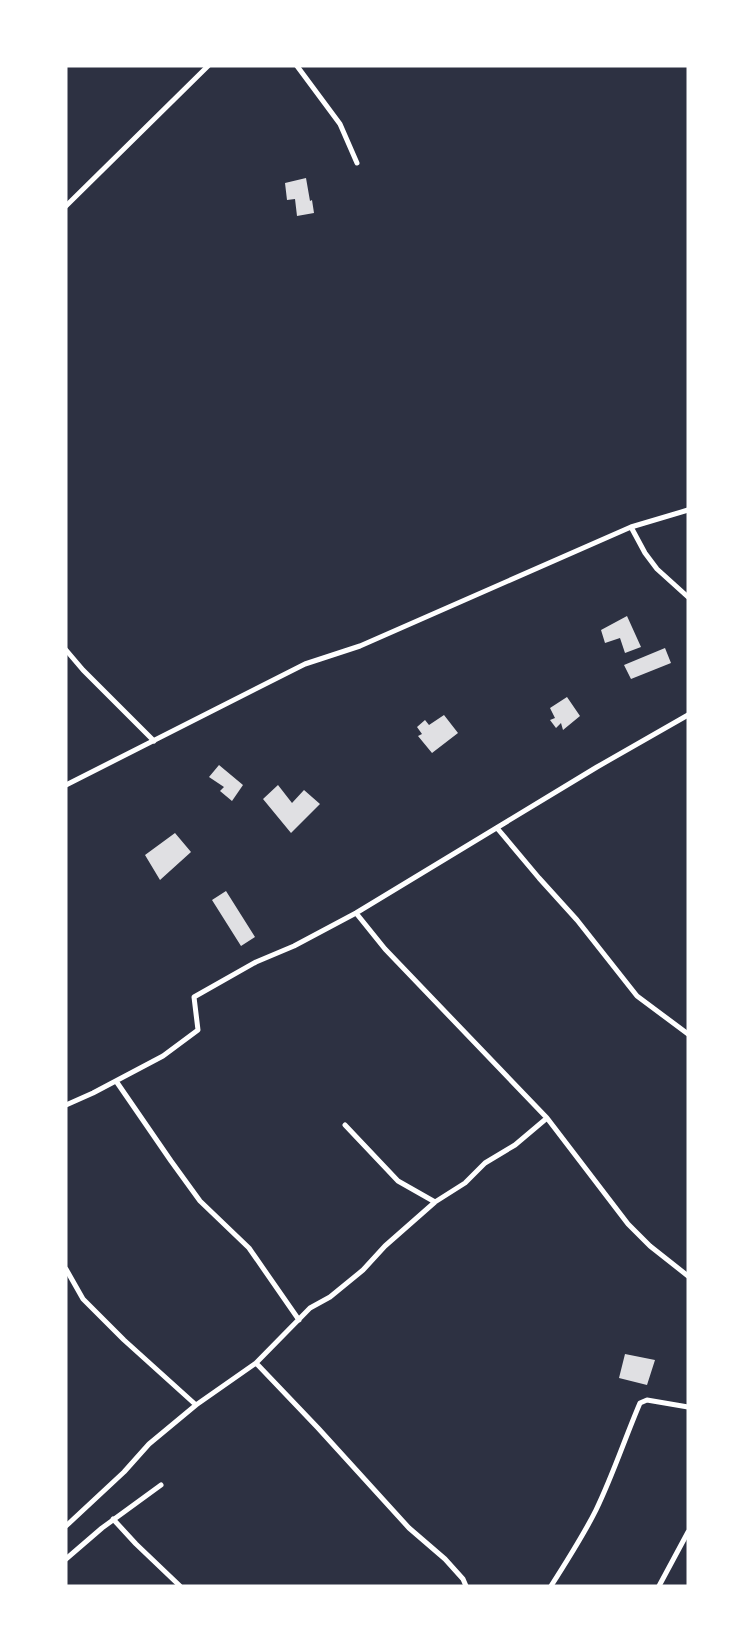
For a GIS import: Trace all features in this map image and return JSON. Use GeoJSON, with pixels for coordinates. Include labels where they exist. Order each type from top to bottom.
{"type":"FeatureCollection","features":[{"type":"Feature","properties":{"kind":"street"},"geometry":{"type":"LineString","coordinates":[[66,206],[208,66]]}},
{"type":"Feature","properties":{"kind":"street"},"geometry":{"type":"LineString","coordinates":[[297,66],[340,124],[357,163]]}},
{"type":"Feature","properties":{"kind":"street"},"geometry":{"type":"LineString","coordinates":[[66,785],[305,664],[360,646],[631,528],[688,510]]}},
{"type":"Feature","properties":{"kind":"street"},"geometry":{"type":"LineString","coordinates":[[631,528],[658,569],[688,597]]}},
{"type":"Feature","properties":{"kind":"street"},"geometry":{"type":"LineString","coordinates":[[66,650],[154,741]]}},
{"type":"Feature","properties":{"kind":"street"},"geometry":{"type":"LineString","coordinates":[[66,1105],[93,1094],[163,1056],[198,1030],[194,997],[256,962],[294,946],[356,913],[597,767],[688,715]]}},
{"type":"Feature","properties":{"kind":"street"},"geometry":{"type":"LineString","coordinates":[[497,828],[538,878],[577,920],[637,996],[688,1034]]}},
{"type":"Feature","properties":{"kind":"street"},"geometry":{"type":"LineString","coordinates":[[356,913],[385,949],[547,1118],[628,1224],[650,1246],[688,1276]]}},
{"type":"Feature","properties":{"kind":"street"},"geometry":{"type":"LineString","coordinates":[[116,1081],[200,1201],[249,1248],[299,1320]]}},
{"type":"Feature","properties":{"kind":"street"},"geometry":{"type":"LineString","coordinates":[[66,1526],[124,1472],[149,1444],[196,1405],[256,1362],[316,1303],[330,1297],[364,1270],[385,1246],[435,1202],[465,1183],[485,1163],[515,1145],[547,1118]]}},
{"type":"Feature","properties":{"kind":"street"},"geometry":{"type":"LineString","coordinates":[[345,1125],[398,1181],[435,1202]]}},
{"type":"Feature","properties":{"kind":"street"},"geometry":{"type":"LineString","coordinates":[[66,1269],[83,1299],[124,1340],[196,1405]]}},
{"type":"Feature","properties":{"kind":"street"},"geometry":{"type":"LineString","coordinates":[[256,1362],[409,1528],[445,1559],[463,1579],[466,1586]]}},
{"type":"Feature","properties":{"kind":"street"},"geometry":{"type":"LineString","coordinates":[[551,1586],[596,1510],[640,1403],[647,1400],[688,1407]]}},
{"type":"Feature","properties":{"kind":"street"},"geometry":{"type":"LineString","coordinates":[[66,1559],[113,1519],[161,1485]]}},
{"type":"Feature","properties":{"kind":"street"},"geometry":{"type":"LineString","coordinates":[[113,1519],[180,1586]]}},
{"type":"Feature","properties":{"kind":"street"},"geometry":{"type":"LineString","coordinates":[[659,1586],[688,1532]]}},
{"type":"Feature","properties":{"kind":"building"},"geometry":{"type":"Polygon","coordinates":[[[306,178],[314,213],[297,216],[295,199],[287,200],[285,183],[306,178]]]}},
{"type":"Feature","properties":{"kind":"building"},"geometry":{"type":"Polygon","coordinates":[[[627,616],[641,647],[625,653],[620,638],[605,643],[601,630],[627,616]]]}},
{"type":"Feature","properties":{"kind":"building"},"geometry":{"type":"Polygon","coordinates":[[[665,648],[671,663],[631,679],[624,665],[665,648]]]}},
{"type":"Feature","properties":{"kind":"building"},"geometry":{"type":"Polygon","coordinates":[[[567,697],[580,716],[563,730],[561,723],[556,728],[550,720],[555,718],[550,708],[567,697]]]}},
{"type":"Feature","properties":{"kind":"building"},"geometry":{"type":"Polygon","coordinates":[[[444,715],[458,733],[432,753],[418,736],[422,734],[417,727],[425,720],[429,725],[444,715]]]}},
{"type":"Feature","properties":{"kind":"building"},"geometry":{"type":"Polygon","coordinates":[[[219,765],[243,785],[232,801],[220,791],[224,787],[209,777],[219,765]]]}},
{"type":"Feature","properties":{"kind":"building"},"geometry":{"type":"Polygon","coordinates":[[[278,785],[292,803],[304,790],[320,804],[291,833],[263,799],[278,785]]]}},
{"type":"Feature","properties":{"kind":"building"},"geometry":{"type":"Polygon","coordinates":[[[175,833],[191,852],[160,880],[145,855],[175,833]]]}},
{"type":"Feature","properties":{"kind":"building"},"geometry":{"type":"Polygon","coordinates":[[[226,891],[255,937],[241,946],[212,900],[226,891]]]}},
{"type":"Feature","properties":{"kind":"building"},"geometry":{"type":"Polygon","coordinates":[[[625,1354],[655,1360],[647,1385],[619,1378],[625,1354]]]}}]}
